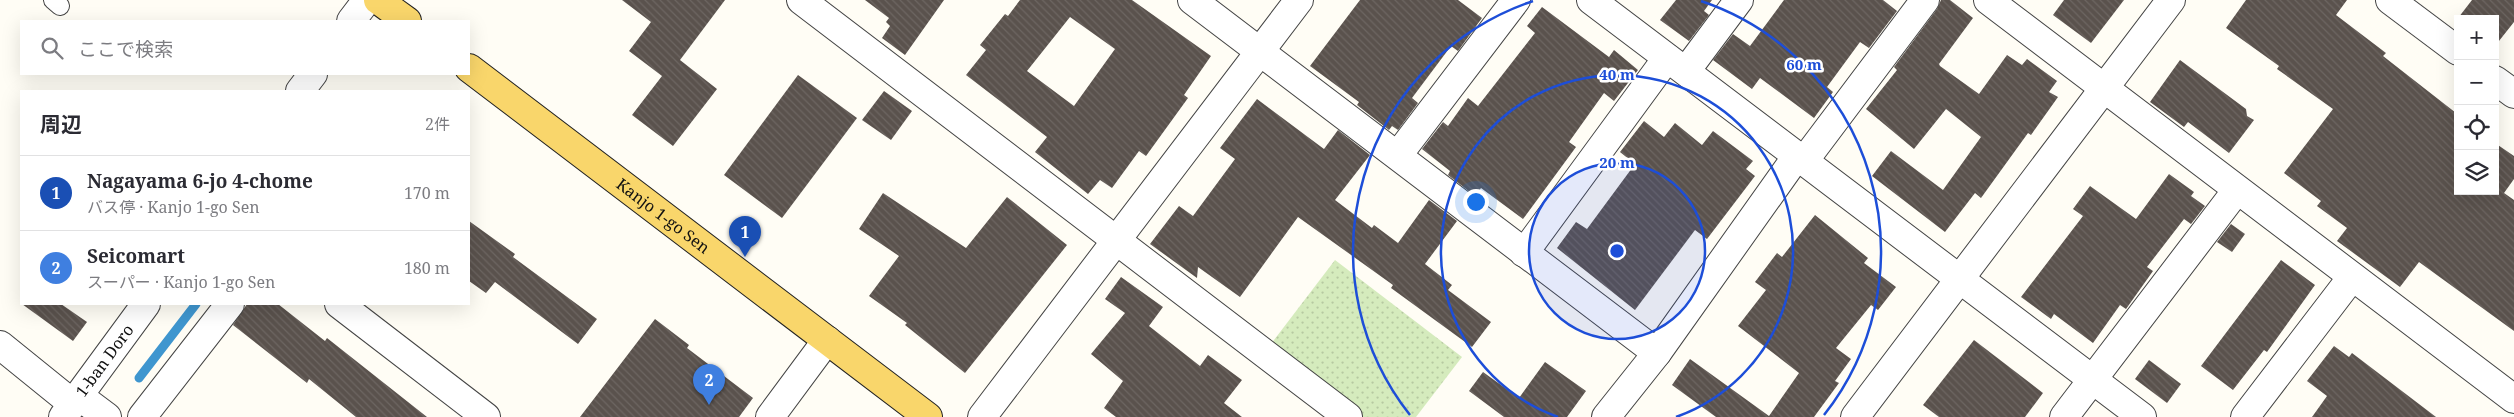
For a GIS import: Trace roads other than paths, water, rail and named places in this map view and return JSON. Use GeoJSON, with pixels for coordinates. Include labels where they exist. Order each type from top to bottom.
{"type":"FeatureCollection","features":[{"type":"Feature","properties":{"kind":"main road"},"geometry":{"type":"LineString","coordinates":[[378,0],[406,20]]}},
{"type":"Feature","properties":{"kind":"main road","name":"Kanjo 1-go Sen"},"geometry":{"type":"LineString","coordinates":[[470,69],[928,417]]}},
{"type":"Feature","properties":{"kind":"street"},"geometry":{"type":"LineString","coordinates":[[352,20],[367,0]]}},
{"type":"Feature","properties":{"kind":"street"},"geometry":{"type":"LineString","coordinates":[[801,0],[1348,417]]}},
{"type":"Feature","properties":{"kind":"street"},"geometry":{"type":"LineString","coordinates":[[1192,0],[1656,353]]}},
{"type":"Feature","properties":{"kind":"street"},"geometry":{"type":"LineString","coordinates":[[982,417],[1299,0]]}},
{"type":"Feature","properties":{"kind":"street"},"geometry":{"type":"LineString","coordinates":[[1398,155],[1516,0]]}},
{"type":"Feature","properties":{"kind":"street"},"geometry":{"type":"LineString","coordinates":[[1591,0],[2142,417]]}},
{"type":"Feature","properties":{"kind":"street"},"geometry":{"type":"LineString","coordinates":[[1524,253],[1677,64],[1740,0]]}},
{"type":"Feature","properties":{"kind":"street"},"geometry":{"type":"LineString","coordinates":[[1606,417],[1801,159],[1925,0]]}},
{"type":"Feature","properties":{"kind":"street"},"geometry":{"type":"LineString","coordinates":[[1988,0],[2514,399]]}},
{"type":"Feature","properties":{"kind":"street"},"geometry":{"type":"LineString","coordinates":[[1855,417],[2171,0]]}},
{"type":"Feature","properties":{"kind":"street"},"geometry":{"type":"LineString","coordinates":[[2390,0],[2454,49]]}},
{"type":"Feature","properties":{"kind":"street"},"geometry":{"type":"LineString","coordinates":[[301,90],[312,75]]}},
{"type":"Feature","properties":{"kind":"street"},"geometry":{"type":"LineString","coordinates":[[2499,83],[2514,94]]}},
{"type":"Feature","properties":{"kind":"street"},"geometry":{"type":"LineString","coordinates":[[2064,417],[2237,190]]}},
{"type":"Feature","properties":{"kind":"street"},"geometry":{"type":"LineString","coordinates":[[2245,417],[2352,277]]}},
{"type":"Feature","properties":{"kind":"street","name":"1-ban Doro"},"geometry":{"type":"LineString","coordinates":[[72,406],[145,305]]}},
{"type":"Feature","properties":{"kind":"street"},"geometry":{"type":"LineString","coordinates":[[142,417],[229,305]]}},
{"type":"Feature","properties":{"kind":"street"},"geometry":{"type":"LineString","coordinates":[[340,305],[486,417]]}},
{"type":"Feature","properties":{"kind":"street"},"geometry":{"type":"LineString","coordinates":[[770,417],[827,340]]}},
{"type":"Feature","properties":{"kind":"street"},"geometry":{"type":"LineString","coordinates":[[0,346],[72,406],[107,417]]}},
{"type":"Feature","properties":{"kind":"waterway"},"geometry":{"type":"LineString","coordinates":[[139,378],[195,305]]}},
{"type":"Feature","properties":{"kind":"place","name":"Nagayama 6-jo 4-chome"},"geometry":{"type":"Point","coordinates":[745,257]}},
{"type":"Feature","properties":{"kind":"place","name":"Seicomart"},"geometry":{"type":"Point","coordinates":[709,405]}}]}
